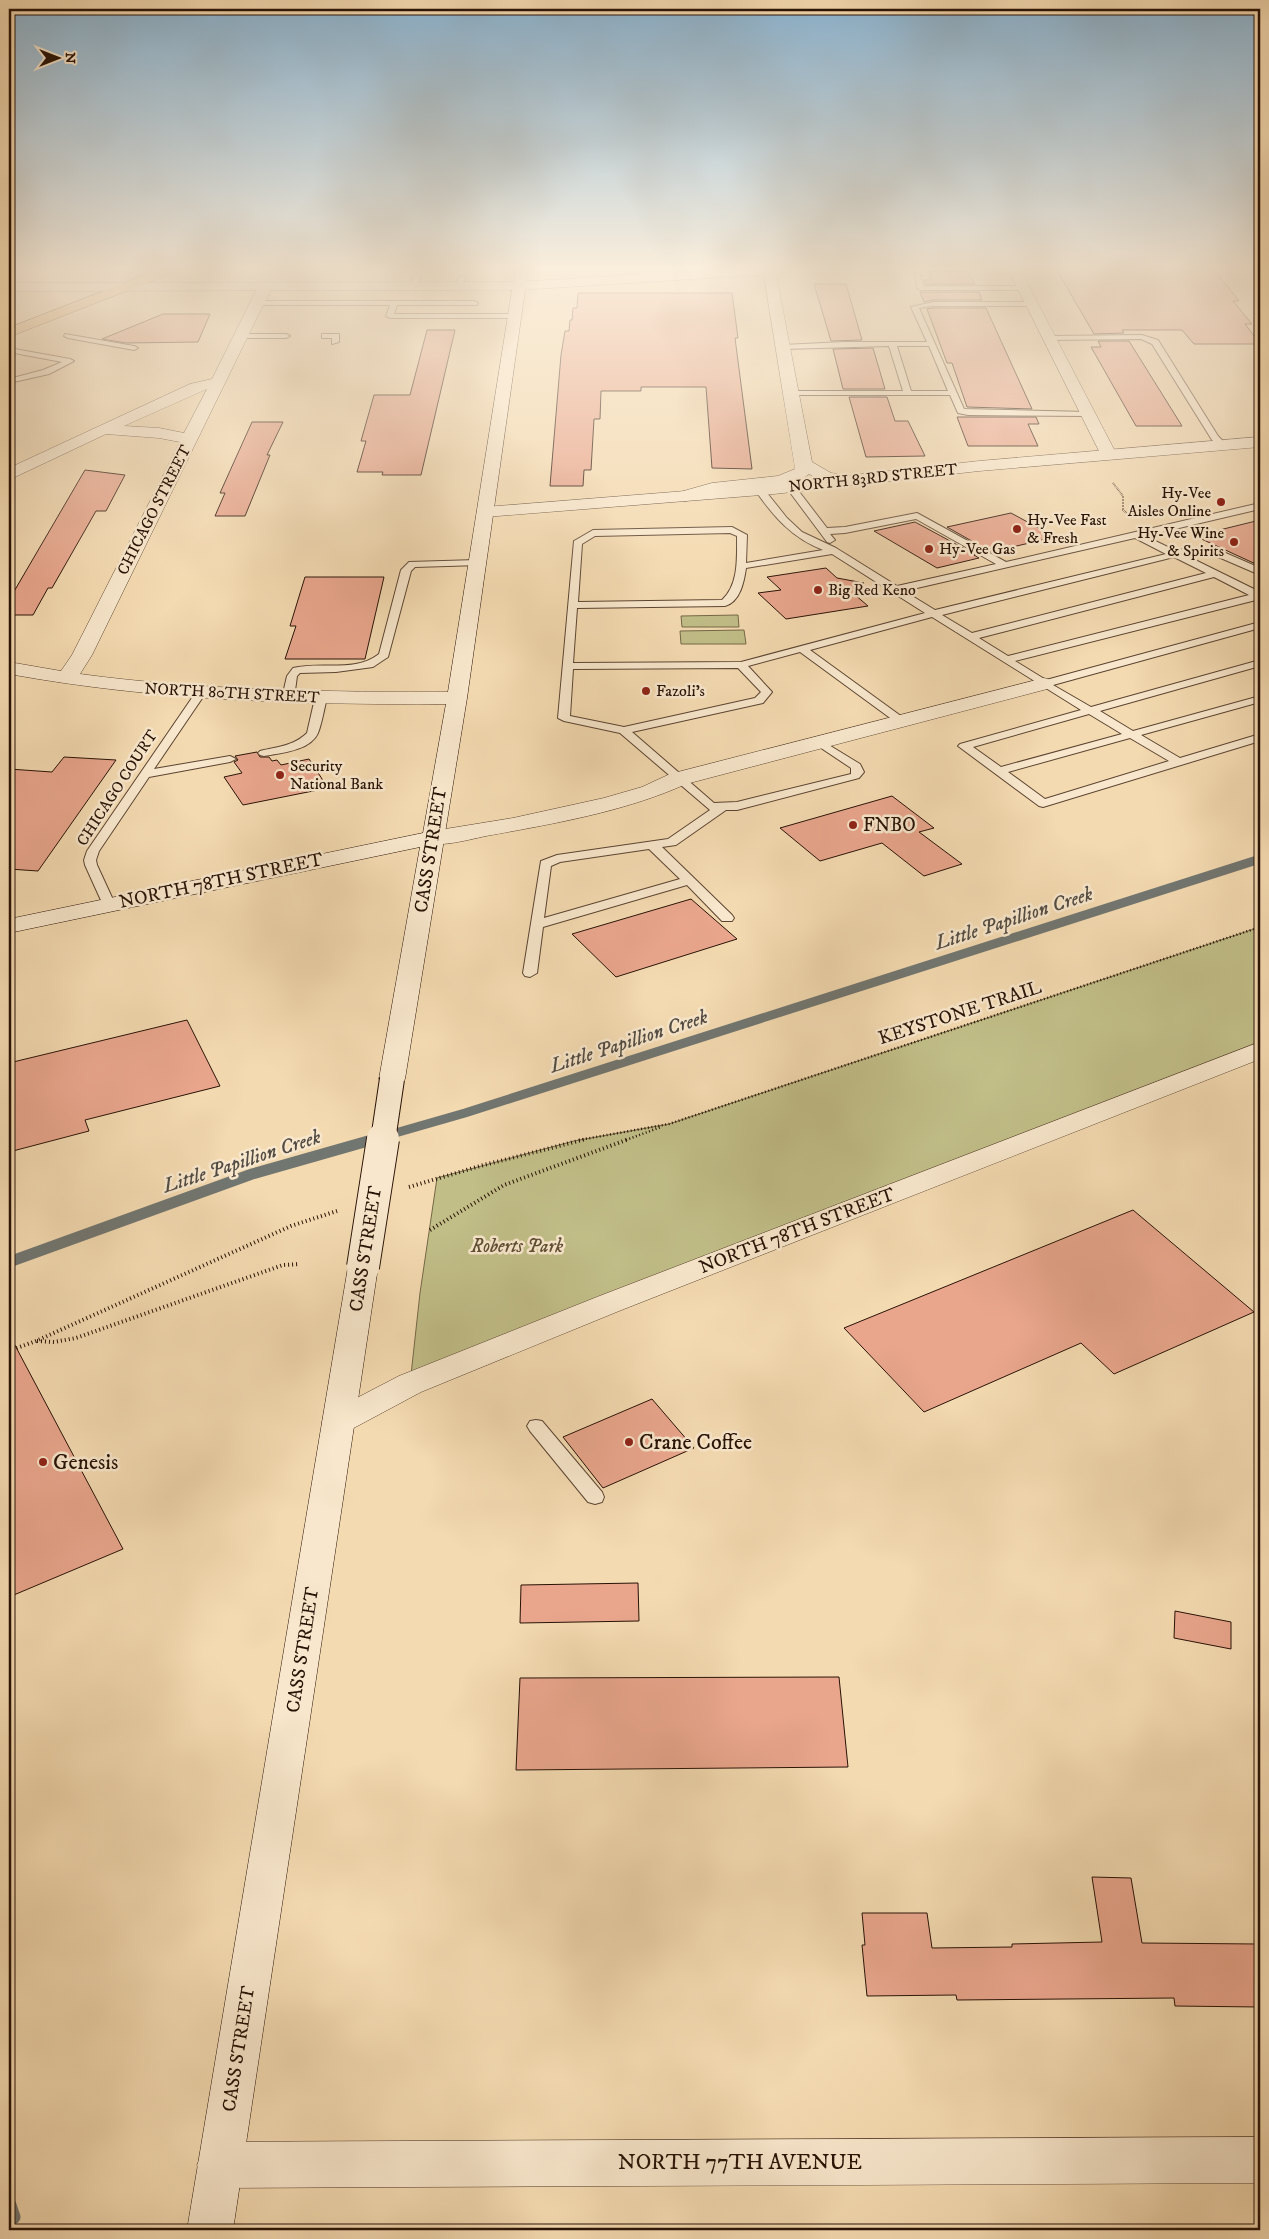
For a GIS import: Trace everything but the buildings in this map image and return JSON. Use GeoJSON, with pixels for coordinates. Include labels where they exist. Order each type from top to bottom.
{"type":"FeatureCollection","features":[{"type":"Feature","properties":{"kind":"street","name":"CHICAGO STREET"},"geometry":{"type":"LineString","coordinates":[[67,678],[82,655],[222,373]]}},
{"type":"Feature","properties":{"kind":"street","name":"CASS STREET"},"geometry":{"type":"LineString","coordinates":[[210,2230],[392,1079],[457,698],[505,373]]}},
{"type":"Feature","properties":{"kind":"street"},"geometry":{"type":"LineString","coordinates":[[686,496],[728,484],[786,479],[798,476],[803,471],[804,464],[788,373]]}},
{"type":"Feature","properties":{"kind":"street"},"geometry":{"type":"LineString","coordinates":[[1068,373],[1109,455]]}},
{"type":"Feature","properties":{"kind":"street"},"geometry":{"type":"LineString","coordinates":[[9,474],[195,387],[218,382]]}},
{"type":"Feature","properties":{"kind":"street"},"geometry":{"type":"LineString","coordinates":[[104,430],[153,432],[190,439]]}},
{"type":"Feature","properties":{"kind":"street","name":"NORTH 83RD STREET"},"geometry":{"type":"LineString","coordinates":[[485,512],[760,490],[979,466],[1260,442]]}},
{"type":"Feature","properties":{"kind":"street"},"geometry":{"type":"LineString","coordinates":[[804,464],[826,477],[852,481]]}},
{"type":"Feature","properties":{"kind":"street","name":"NORTH 80TH STREET"},"geometry":{"type":"LineString","coordinates":[[9,668],[67,678],[200,694],[288,698],[457,698]]}},
{"type":"Feature","properties":{"kind":"street","name":"NORTH 78TH STREET"},"geometry":{"type":"LineString","coordinates":[[9,926],[433,838],[496,829],[623,801],[647,794],[678,779],[1044,684]]}},
{"type":"Feature","properties":{"kind":"street","name":"NORTH 78TH STREET"},"geometry":{"type":"LineString","coordinates":[[338,1422],[410,1384],[1260,1050]]}},
{"type":"Feature","properties":{"kind":"street","name":"NORTH 77TH AVENUE"},"geometry":{"type":"LineString","coordinates":[[220,2165],[1260,2160]]}},
{"type":"Feature","properties":{"kind":"lane"},"geometry":{"type":"LineString","coordinates":[[9,381],[40,373]]}},
{"type":"Feature","properties":{"kind":"lane"},"geometry":{"type":"LineString","coordinates":[[902,373],[908,393]]}},
{"type":"Feature","properties":{"kind":"lane"},"geometry":{"type":"LineString","coordinates":[[944,373],[961,411],[968,413],[1088,414]]}},
{"type":"Feature","properties":{"kind":"lane"},"geometry":{"type":"LineString","coordinates":[[1175,373],[1215,438],[1223,445]]}},
{"type":"Feature","properties":{"kind":"lane"},"geometry":{"type":"LineString","coordinates":[[791,393],[952,392]]}},
{"type":"Feature","properties":{"kind":"lane"},"geometry":{"type":"LineString","coordinates":[[791,487],[824,531],[833,550]]}},
{"type":"Feature","properties":{"kind":"lane"},"geometry":{"type":"LineString","coordinates":[[760,490],[783,521],[798,535],[833,550],[1044,684],[1179,762]]}},
{"type":"Feature","properties":{"kind":"lane"},"geometry":{"type":"LineString","coordinates":[[894,590],[1260,506]]}},
{"type":"Feature","properties":{"kind":"lane"},"geometry":{"type":"LineString","coordinates":[[824,531],[845,530],[917,516],[1004,565]]}},
{"type":"Feature","properties":{"kind":"lane"},"geometry":{"type":"LineString","coordinates":[[573,605],[725,603],[731,599],[743,566],[742,535],[732,530],[593,533],[577,543],[564,718],[624,730],[759,701],[768,692],[741,665]]}},
{"type":"Feature","properties":{"kind":"lane"},"geometry":{"type":"LineString","coordinates":[[1136,535],[1259,595]]}},
{"type":"Feature","properties":{"kind":"lane"},"geometry":{"type":"LineString","coordinates":[[743,566],[833,550]]}},
{"type":"Feature","properties":{"kind":"lane"},"geometry":{"type":"LineString","coordinates":[[568,666],[741,665],[1172,553],[1218,553],[1260,572]]}},
{"type":"Feature","properties":{"kind":"lane"},"geometry":{"type":"LineString","coordinates":[[288,698],[292,676],[297,670],[336,669],[373,664],[384,655],[406,570],[412,564],[477,563]]}},
{"type":"Feature","properties":{"kind":"lane"},"geometry":{"type":"LineString","coordinates":[[970,637],[1216,574]]}},
{"type":"Feature","properties":{"kind":"lane"},"geometry":{"type":"LineString","coordinates":[[1243,587],[1260,582]]}},
{"type":"Feature","properties":{"kind":"lane"},"geometry":{"type":"LineString","coordinates":[[1006,660],[1259,595]]}},
{"type":"Feature","properties":{"kind":"lane"},"geometry":{"type":"LineString","coordinates":[[1044,684],[1260,625]]}},
{"type":"Feature","properties":{"kind":"lane"},"geometry":{"type":"LineString","coordinates":[[801,648],[901,721]]}},
{"type":"Feature","properties":{"kind":"lane"},"geometry":{"type":"LineString","coordinates":[[1260,663],[964,746],[1042,803],[1260,737]]}},
{"type":"Feature","properties":{"kind":"lane","name":"CHICAGO COURT"},"geometry":{"type":"LineString","coordinates":[[109,904],[91,865],[91,856],[143,775],[200,694]]}},
{"type":"Feature","properties":{"kind":"lane"},"geometry":{"type":"LineString","coordinates":[[264,753],[298,745],[309,738],[312,734],[321,698]]}},
{"type":"Feature","properties":{"kind":"lane"},"geometry":{"type":"LineString","coordinates":[[999,771],[1260,699]]}},
{"type":"Feature","properties":{"kind":"lane"},"geometry":{"type":"LineString","coordinates":[[624,730],[711,807],[721,808],[737,806],[855,776],[858,772],[856,766],[819,742]]}},
{"type":"Feature","properties":{"kind":"lane"},"geometry":{"type":"LineString","coordinates":[[143,775],[230,759]]}},
{"type":"Feature","properties":{"kind":"lane"},"geometry":{"type":"LineString","coordinates":[[530,973],[545,864],[558,859],[672,842],[721,808]]}},
{"type":"Feature","properties":{"kind":"lane"},"geometry":{"type":"LineString","coordinates":[[652,845],[727,918]]}},
{"type":"Feature","properties":{"kind":"lane"},"geometry":{"type":"LineString","coordinates":[[536,925],[689,880]]}},
{"type":"Feature","properties":{"kind":"lane"},"geometry":{"type":"LineString","coordinates":[[536,1426],[595,1497]]}},
{"type":"Feature","properties":{"kind":"path"},"geometry":{"type":"LineString","coordinates":[[1113,483],[1123,496],[1123,510],[1157,530]]}},
{"type":"Feature","properties":{"kind":"path","name":"KEYSTONE TRAIL"},"geometry":{"type":"LineString","coordinates":[[430,1230],[504,1185],[669,1124],[1260,928]]}},
{"type":"Feature","properties":{"kind":"path"},"geometry":{"type":"LineString","coordinates":[[9,1351],[36,1341],[54,1342],[76,1338],[283,1265],[300,1264]]}},
{"type":"Feature","properties":{"kind":"green space"},"geometry":{"type":"Polygon","coordinates":[[[738,615],[739,627],[682,627],[681,616],[738,615]]]}},
{"type":"Feature","properties":{"kind":"green space"},"geometry":{"type":"Polygon","coordinates":[[[744,630],[746,644],[681,644],[680,631],[744,630]]]}},
{"type":"Feature","properties":{"kind":"green space","name":"Roberts Park"},"geometry":{"type":"Polygon","coordinates":[[[1260,927],[1260,1050],[608,1304],[410,1384],[420,1293],[437,1178],[574,1141],[669,1124],[1260,927]]]}},
{"type":"Feature","properties":{"kind":"waterway","name":"Little Papillion Creek"},"geometry":{"type":"LineString","coordinates":[[371,1140],[465,1113],[1260,859]]}},
{"type":"Feature","properties":{"kind":"waterway","name":"Little Papillion Creek"},"geometry":{"type":"LineString","coordinates":[[9,1262],[252,1174],[375,1139]]}},
{"type":"Feature","properties":{"kind":"waterway"},"geometry":{"type":"LineString","coordinates":[[9,2205],[13,2217]]}},
{"type":"Feature","properties":{"kind":"place","name":"Hy-Vee Aisles Online"},"geometry":{"type":"Point","coordinates":[1221,502]}},
{"type":"Feature","properties":{"kind":"place","name":"Hy-Vee Fast & Fresh"},"geometry":{"type":"Point","coordinates":[1017,529]}},
{"type":"Feature","properties":{"kind":"place","name":"Hy-Vee Wine & Spirits"},"geometry":{"type":"Point","coordinates":[1234,542]}},
{"type":"Feature","properties":{"kind":"place","name":"Hy-Vee Gas"},"geometry":{"type":"Point","coordinates":[929,549]}},
{"type":"Feature","properties":{"kind":"place","name":"Big Red Keno"},"geometry":{"type":"Point","coordinates":[818,590]}},
{"type":"Feature","properties":{"kind":"place","name":"Fazoli's"},"geometry":{"type":"Point","coordinates":[646,691]}},
{"type":"Feature","properties":{"kind":"place","name":"Security National Bank"},"geometry":{"type":"Point","coordinates":[280,775]}},
{"type":"Feature","properties":{"kind":"place","name":"FNBO"},"geometry":{"type":"Point","coordinates":[853,825]}},
{"type":"Feature","properties":{"kind":"place","name":"Crane Coffee"},"geometry":{"type":"Point","coordinates":[629,1442]}},
{"type":"Feature","properties":{"kind":"place","name":"Genesis"},"geometry":{"type":"Point","coordinates":[43,1462]}}]}
